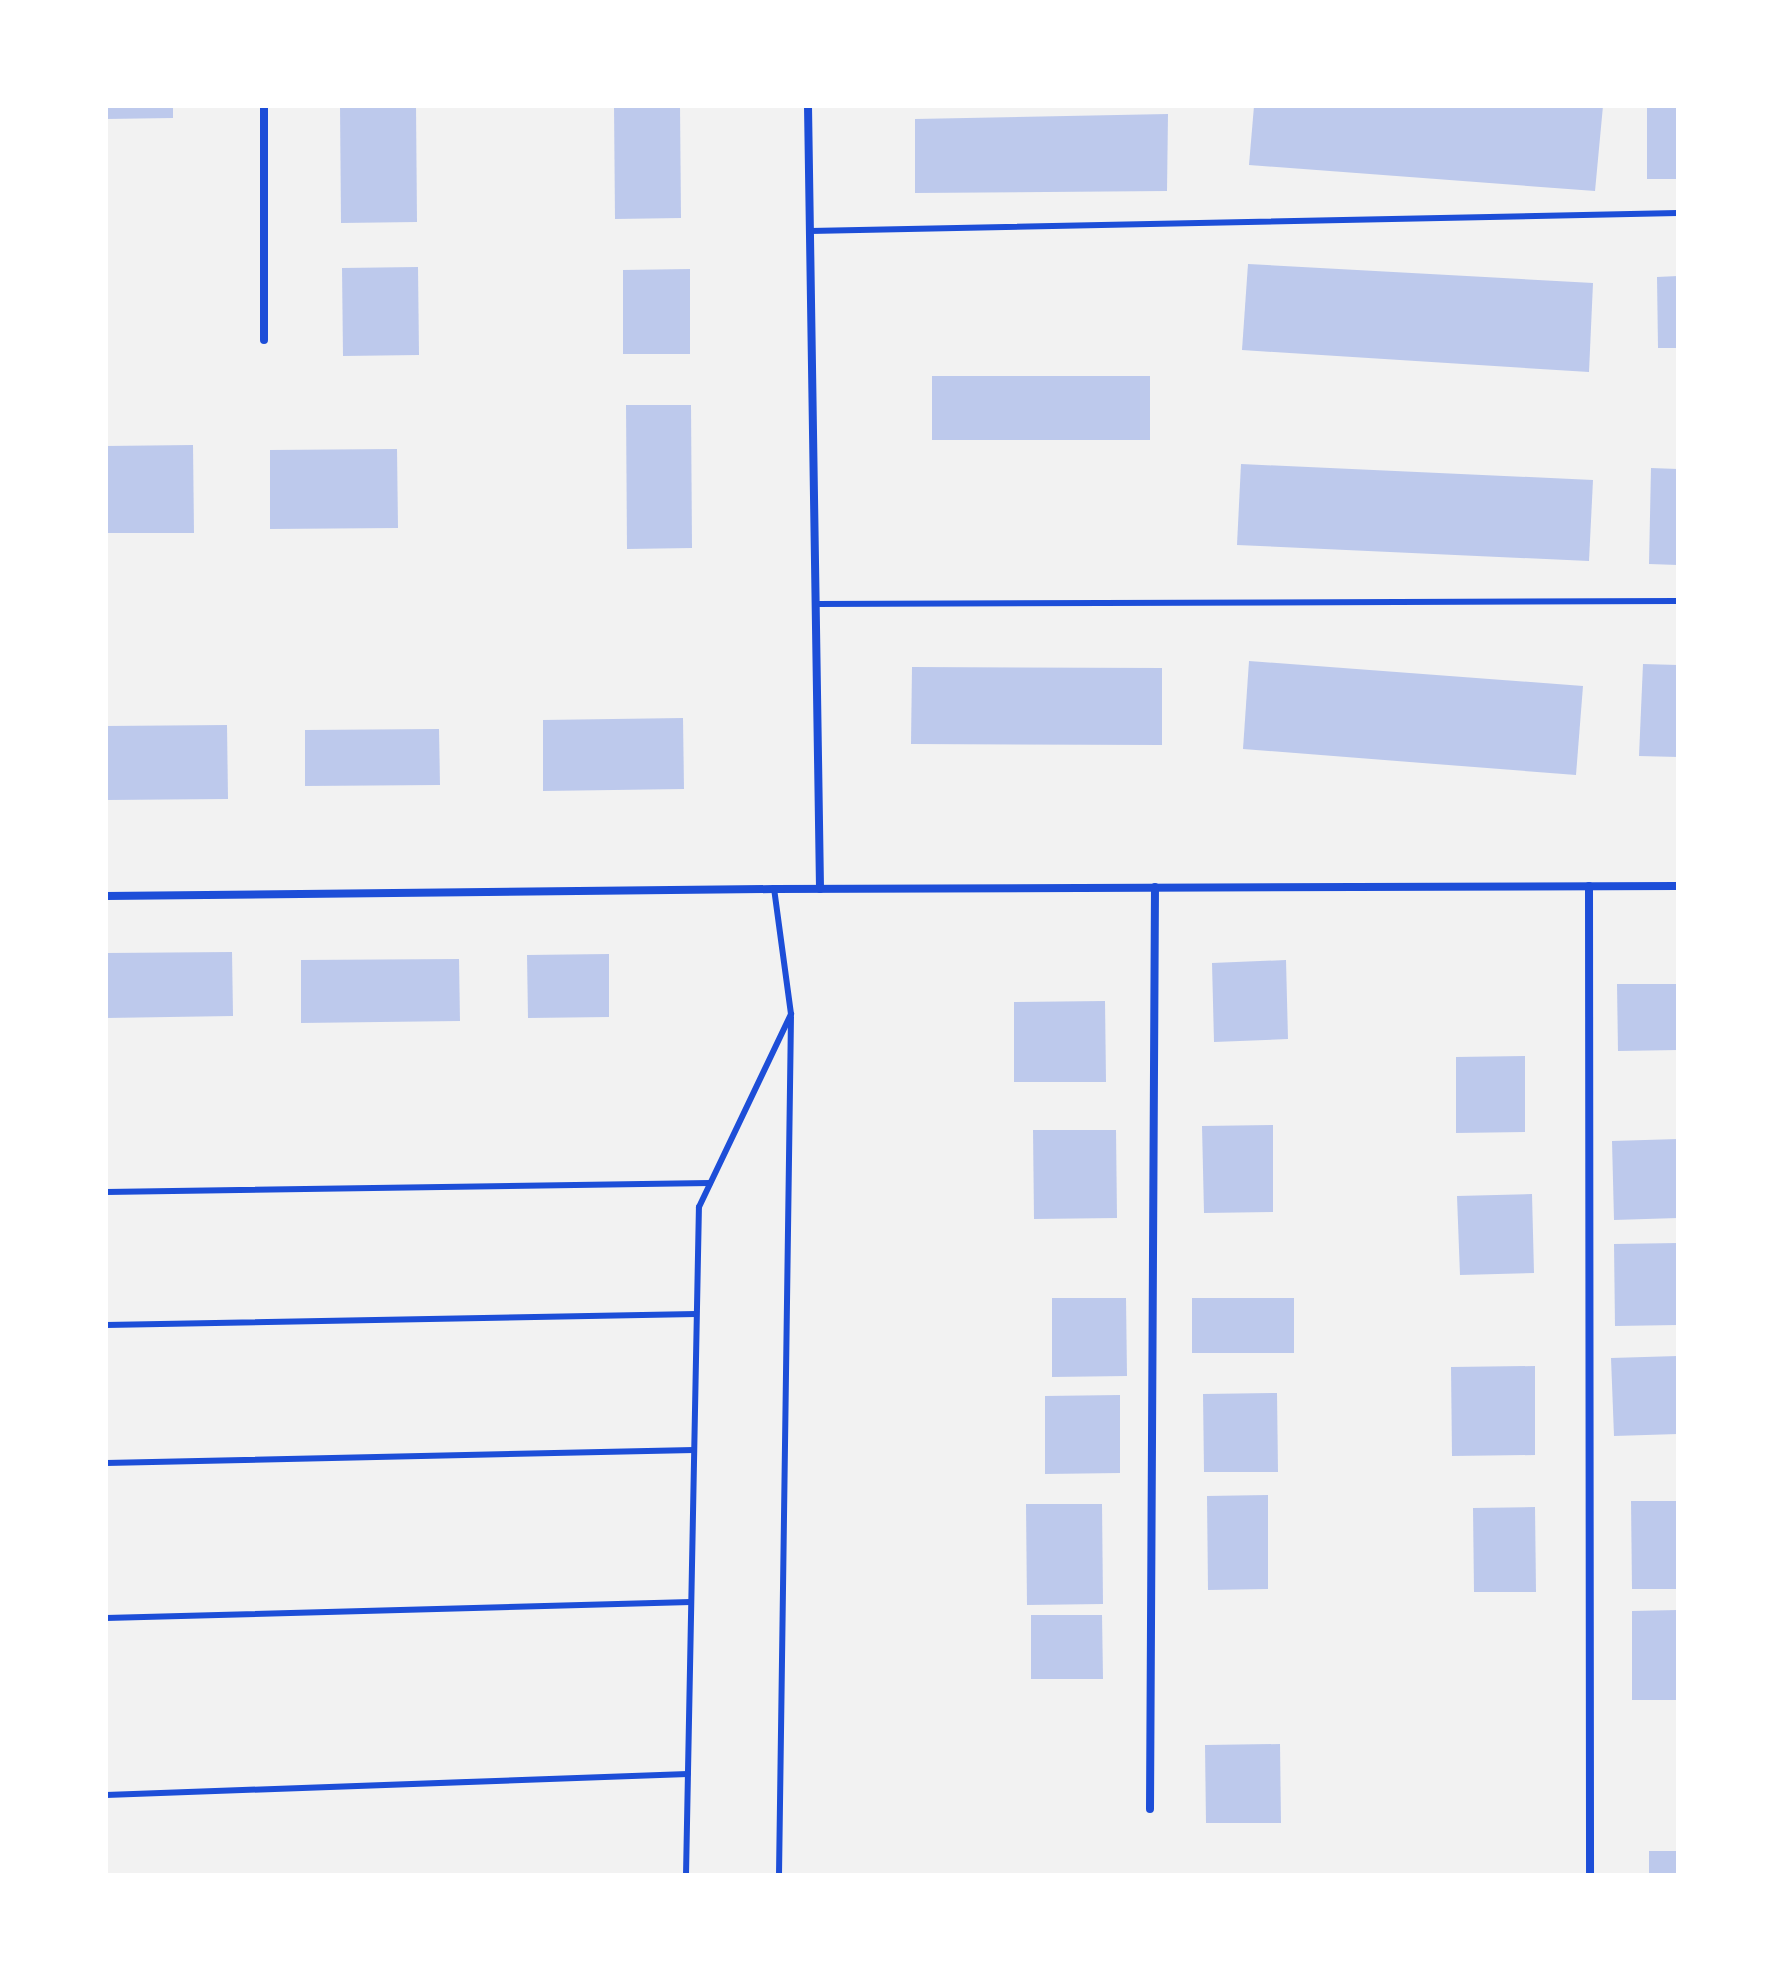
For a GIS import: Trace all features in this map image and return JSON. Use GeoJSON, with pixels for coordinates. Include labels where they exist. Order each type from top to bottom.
{"type":"FeatureCollection","features":[{"type":"Feature","properties":{"kind":"street"},"geometry":{"type":"LineString","coordinates":[[264,106],[264,340]]}},
{"type":"Feature","properties":{"kind":"street"},"geometry":{"type":"LineString","coordinates":[[808,106],[820,889]]}},
{"type":"Feature","properties":{"kind":"street"},"geometry":{"type":"LineString","coordinates":[[1589,886],[1590,1875]]}},
{"type":"Feature","properties":{"kind":"street"},"geometry":{"type":"LineString","coordinates":[[106,896],[774,889],[1678,886]]}},
{"type":"Feature","properties":{"kind":"street"},"geometry":{"type":"LineString","coordinates":[[1150,1809],[1155,887]]}},
{"type":"Feature","properties":{"kind":"lane"},"geometry":{"type":"LineString","coordinates":[[810,231],[1678,213]]}},
{"type":"Feature","properties":{"kind":"lane"},"geometry":{"type":"LineString","coordinates":[[816,604],[1678,601]]}},
{"type":"Feature","properties":{"kind":"lane"},"geometry":{"type":"LineString","coordinates":[[774,889],[791,1014],[779,1875]]}},
{"type":"Feature","properties":{"kind":"lane"},"geometry":{"type":"LineString","coordinates":[[686,1875],[699,1207],[791,1014]]}},
{"type":"Feature","properties":{"kind":"lane"},"geometry":{"type":"LineString","coordinates":[[106,1192],[710,1183]]}},
{"type":"Feature","properties":{"kind":"lane"},"geometry":{"type":"LineString","coordinates":[[106,1325],[696,1314]]}},
{"type":"Feature","properties":{"kind":"lane"},"geometry":{"type":"LineString","coordinates":[[106,1463],[694,1450]]}},
{"type":"Feature","properties":{"kind":"lane"},"geometry":{"type":"LineString","coordinates":[[106,1618],[691,1602]]}},
{"type":"Feature","properties":{"kind":"lane"},"geometry":{"type":"LineString","coordinates":[[106,1795],[688,1774]]}},
{"type":"Feature","properties":{"kind":"building"},"geometry":{"type":"Polygon","coordinates":[[[106,106],[173,106],[173,118],[106,119],[106,106]]]}},
{"type":"Feature","properties":{"kind":"building"},"geometry":{"type":"Polygon","coordinates":[[[340,106],[416,106],[417,222],[341,223],[340,106]]]}},
{"type":"Feature","properties":{"kind":"building"},"geometry":{"type":"Polygon","coordinates":[[[614,106],[680,106],[681,218],[615,219],[614,106]]]}},
{"type":"Feature","properties":{"kind":"building"},"geometry":{"type":"Polygon","coordinates":[[[1254,106],[1603,106],[1595,191],[1249,165],[1254,106]]]}},
{"type":"Feature","properties":{"kind":"building"},"geometry":{"type":"Polygon","coordinates":[[[1647,106],[1678,106],[1678,179],[1647,179],[1647,106]]]}},
{"type":"Feature","properties":{"kind":"building"},"geometry":{"type":"Polygon","coordinates":[[[1168,114],[1167,191],[915,193],[915,119],[1168,114]]]}},
{"type":"Feature","properties":{"kind":"building"},"geometry":{"type":"Polygon","coordinates":[[[1248,264],[1593,283],[1589,372],[1242,350],[1248,264]]]}},
{"type":"Feature","properties":{"kind":"building"},"geometry":{"type":"Polygon","coordinates":[[[418,267],[419,355],[343,356],[342,268],[418,267]]]}},
{"type":"Feature","properties":{"kind":"building"},"geometry":{"type":"Polygon","coordinates":[[[690,269],[690,354],[623,354],[623,270],[690,269]]]}},
{"type":"Feature","properties":{"kind":"building"},"geometry":{"type":"Polygon","coordinates":[[[1678,276],[1678,348],[1658,348],[1657,277],[1678,276]]]}},
{"type":"Feature","properties":{"kind":"building"},"geometry":{"type":"Polygon","coordinates":[[[932,376],[1150,376],[1150,440],[932,440],[932,376]]]}},
{"type":"Feature","properties":{"kind":"building"},"geometry":{"type":"Polygon","coordinates":[[[626,405],[691,405],[692,548],[627,549],[626,405]]]}},
{"type":"Feature","properties":{"kind":"building"},"geometry":{"type":"Polygon","coordinates":[[[193,445],[194,533],[106,533],[106,446],[193,445]]]}},
{"type":"Feature","properties":{"kind":"building"},"geometry":{"type":"Polygon","coordinates":[[[397,449],[398,528],[270,529],[270,450],[397,449]]]}},
{"type":"Feature","properties":{"kind":"building"},"geometry":{"type":"Polygon","coordinates":[[[1241,464],[1593,480],[1589,561],[1237,545],[1241,464]]]}},
{"type":"Feature","properties":{"kind":"building"},"geometry":{"type":"Polygon","coordinates":[[[1651,468],[1678,469],[1678,565],[1649,564],[1651,468]]]}},
{"type":"Feature","properties":{"kind":"building"},"geometry":{"type":"Polygon","coordinates":[[[1249,661],[1583,686],[1576,775],[1243,749],[1249,661]]]}},
{"type":"Feature","properties":{"kind":"building"},"geometry":{"type":"Polygon","coordinates":[[[1643,664],[1678,665],[1678,757],[1639,756],[1643,664]]]}},
{"type":"Feature","properties":{"kind":"building"},"geometry":{"type":"Polygon","coordinates":[[[912,667],[1162,668],[1162,745],[911,744],[912,667]]]}},
{"type":"Feature","properties":{"kind":"building"},"geometry":{"type":"Polygon","coordinates":[[[683,718],[684,789],[543,791],[543,720],[683,718]]]}},
{"type":"Feature","properties":{"kind":"building"},"geometry":{"type":"Polygon","coordinates":[[[227,725],[228,799],[106,800],[106,726],[227,725]]]}},
{"type":"Feature","properties":{"kind":"building"},"geometry":{"type":"Polygon","coordinates":[[[439,729],[440,785],[305,786],[305,730],[439,729]]]}},
{"type":"Feature","properties":{"kind":"building"},"geometry":{"type":"Polygon","coordinates":[[[232,952],[233,1016],[106,1018],[106,953],[232,952]]]}},
{"type":"Feature","properties":{"kind":"building"},"geometry":{"type":"Polygon","coordinates":[[[609,954],[609,1017],[528,1018],[527,955],[609,954]]]}},
{"type":"Feature","properties":{"kind":"building"},"geometry":{"type":"Polygon","coordinates":[[[459,959],[460,1021],[301,1023],[301,960],[459,959]]]}},
{"type":"Feature","properties":{"kind":"building"},"geometry":{"type":"Polygon","coordinates":[[[1286,960],[1288,1039],[1214,1042],[1212,963],[1286,960]]]}},
{"type":"Feature","properties":{"kind":"building"},"geometry":{"type":"Polygon","coordinates":[[[1617,984],[1678,984],[1678,1050],[1618,1051],[1617,984]]]}},
{"type":"Feature","properties":{"kind":"building"},"geometry":{"type":"Polygon","coordinates":[[[1105,1001],[1106,1082],[1014,1082],[1014,1002],[1105,1001]]]}},
{"type":"Feature","properties":{"kind":"building"},"geometry":{"type":"Polygon","coordinates":[[[1525,1056],[1525,1132],[1456,1133],[1456,1057],[1525,1056]]]}},
{"type":"Feature","properties":{"kind":"building"},"geometry":{"type":"Polygon","coordinates":[[[1273,1125],[1273,1212],[1204,1213],[1202,1126],[1273,1125]]]}},
{"type":"Feature","properties":{"kind":"building"},"geometry":{"type":"Polygon","coordinates":[[[1033,1130],[1116,1130],[1117,1218],[1034,1219],[1033,1130]]]}},
{"type":"Feature","properties":{"kind":"building"},"geometry":{"type":"Polygon","coordinates":[[[1678,1139],[1678,1218],[1614,1220],[1612,1141],[1678,1139]]]}},
{"type":"Feature","properties":{"kind":"building"},"geometry":{"type":"Polygon","coordinates":[[[1532,1194],[1534,1273],[1460,1275],[1457,1196],[1532,1194]]]}},
{"type":"Feature","properties":{"kind":"building"},"geometry":{"type":"Polygon","coordinates":[[[1678,1243],[1678,1325],[1615,1326],[1614,1244],[1678,1243]]]}},
{"type":"Feature","properties":{"kind":"building"},"geometry":{"type":"Polygon","coordinates":[[[1052,1298],[1126,1298],[1127,1376],[1052,1377],[1052,1298]]]}},
{"type":"Feature","properties":{"kind":"building"},"geometry":{"type":"Polygon","coordinates":[[[1192,1298],[1294,1298],[1294,1353],[1192,1353],[1192,1298]]]}},
{"type":"Feature","properties":{"kind":"building"},"geometry":{"type":"Polygon","coordinates":[[[1678,1356],[1678,1434],[1614,1436],[1611,1358],[1678,1356]]]}},
{"type":"Feature","properties":{"kind":"building"},"geometry":{"type":"Polygon","coordinates":[[[1535,1366],[1535,1455],[1452,1456],[1451,1367],[1535,1366]]]}},
{"type":"Feature","properties":{"kind":"building"},"geometry":{"type":"Polygon","coordinates":[[[1277,1393],[1278,1472],[1204,1472],[1203,1394],[1277,1393]]]}},
{"type":"Feature","properties":{"kind":"building"},"geometry":{"type":"Polygon","coordinates":[[[1120,1395],[1120,1473],[1045,1474],[1045,1396],[1120,1395]]]}},
{"type":"Feature","properties":{"kind":"building"},"geometry":{"type":"Polygon","coordinates":[[[1268,1495],[1268,1589],[1208,1590],[1207,1496],[1268,1495]]]}},
{"type":"Feature","properties":{"kind":"building"},"geometry":{"type":"Polygon","coordinates":[[[1631,1501],[1678,1501],[1678,1589],[1632,1589],[1631,1501]]]}},
{"type":"Feature","properties":{"kind":"building"},"geometry":{"type":"Polygon","coordinates":[[[1026,1504],[1102,1504],[1103,1604],[1027,1605],[1026,1504]]]}},
{"type":"Feature","properties":{"kind":"building"},"geometry":{"type":"Polygon","coordinates":[[[1535,1507],[1536,1592],[1474,1592],[1473,1508],[1535,1507]]]}},
{"type":"Feature","properties":{"kind":"building"},"geometry":{"type":"Polygon","coordinates":[[[1678,1610],[1678,1700],[1632,1700],[1632,1611],[1678,1610]]]}},
{"type":"Feature","properties":{"kind":"building"},"geometry":{"type":"Polygon","coordinates":[[[1031,1615],[1102,1615],[1103,1679],[1031,1679],[1031,1615]]]}},
{"type":"Feature","properties":{"kind":"building"},"geometry":{"type":"Polygon","coordinates":[[[1280,1744],[1281,1823],[1206,1823],[1205,1745],[1280,1744]]]}},
{"type":"Feature","properties":{"kind":"building"},"geometry":{"type":"Polygon","coordinates":[[[1649,1851],[1678,1851],[1678,1875],[1649,1875],[1649,1851]]]}}]}
